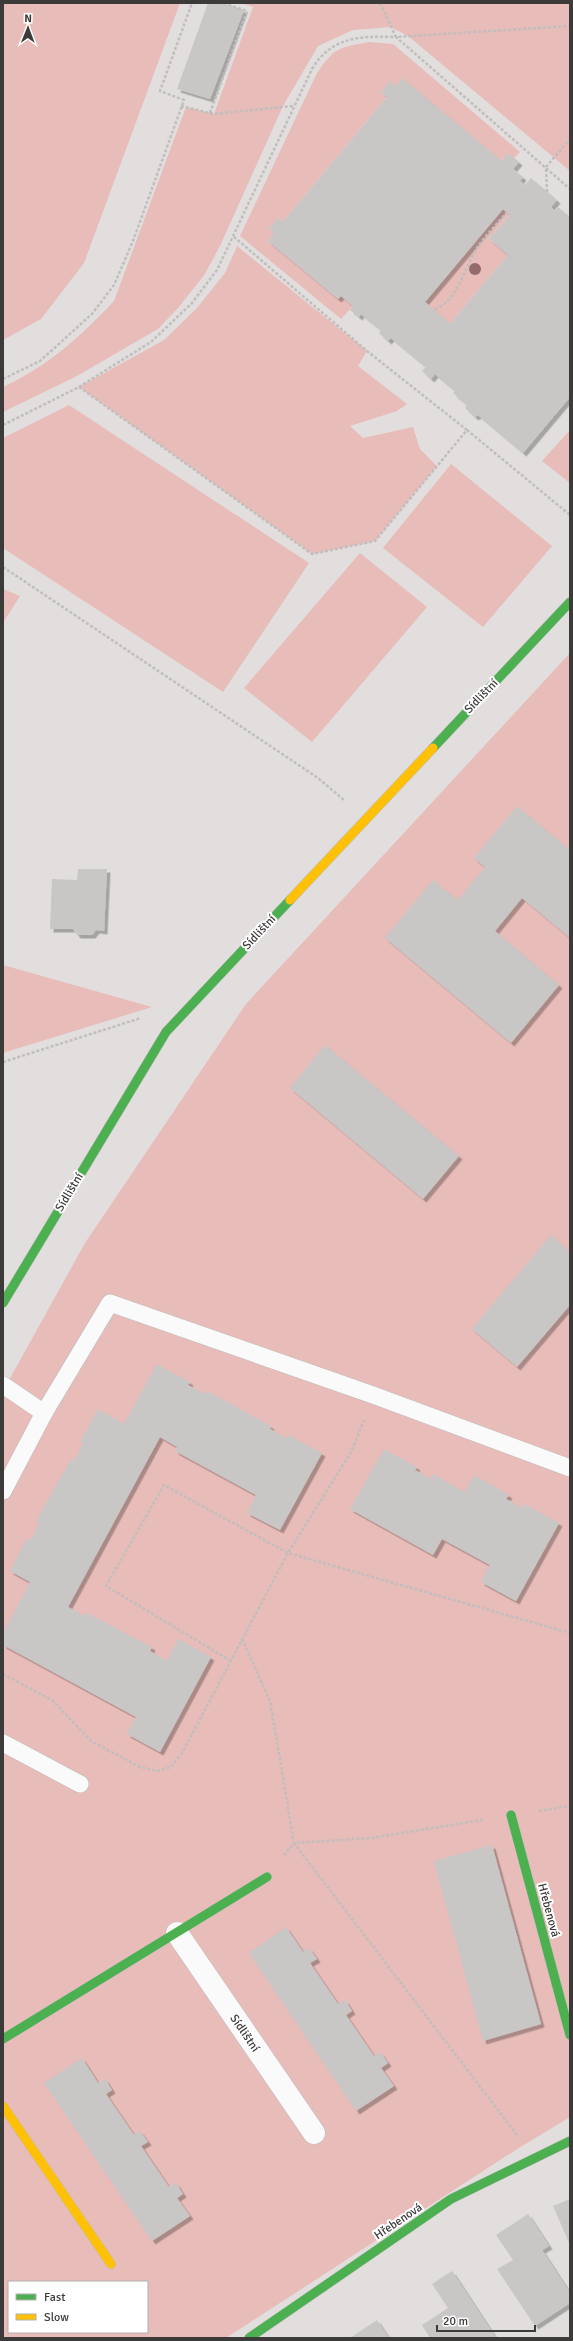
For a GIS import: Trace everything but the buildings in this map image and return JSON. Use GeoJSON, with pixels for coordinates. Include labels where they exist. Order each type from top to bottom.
{"type":"FeatureCollection","features":[{"type":"Feature","properties":{"kind":"street","name":"Sídlištní"},"geometry":{"type":"LineString","coordinates":[[3,1303],[166,1032],[365,818],[570,602]]}},
{"type":"Feature","properties":{"kind":"street","name":"Hřebenová"},"geometry":{"type":"LineString","coordinates":[[511,1815],[570,2035]]}},
{"type":"Feature","properties":{"kind":"street"},"geometry":{"type":"LineString","coordinates":[[3,2039],[267,1877]]}},
{"type":"Feature","properties":{"kind":"street","name":"Sídlištní"},"geometry":{"type":"LineString","coordinates":[[177,1933],[314,2133]]}},
{"type":"Feature","properties":{"kind":"street"},"geometry":{"type":"LineString","coordinates":[[3,2106],[111,2264]]}},
{"type":"Feature","properties":{"kind":"street","name":"Hřebenová"},"geometry":{"type":"LineString","coordinates":[[248,2338],[451,2199],[570,2141]]}},
{"type":"Feature","properties":{"kind":"lane"},"geometry":{"type":"LineString","coordinates":[[3,1491],[44,1413],[110,1303],[373,1395],[570,1468]]}},
{"type":"Feature","properties":{"kind":"lane"},"geometry":{"type":"LineString","coordinates":[[3,1385],[44,1413]]}},
{"type":"Feature","properties":{"kind":"lane"},"geometry":{"type":"LineString","coordinates":[[3,1743],[80,1784]]}},
{"type":"Feature","properties":{"kind":"path"},"geometry":{"type":"LineString","coordinates":[[3,379],[40,362],[92,314],[114,285],[133,241],[184,100],[160,91],[192,3]]}},
{"type":"Feature","properties":{"kind":"path"},"geometry":{"type":"LineString","coordinates":[[210,113],[247,10],[223,3]]}},
{"type":"Feature","properties":{"kind":"path"},"geometry":{"type":"LineString","coordinates":[[380,3],[396,37],[570,189]]}},
{"type":"Feature","properties":{"kind":"path"},"geometry":{"type":"LineString","coordinates":[[3,425],[79,387],[151,342],[180,317],[217,270],[293,106],[321,54],[336,43],[369,36],[396,37],[570,26]]}},
{"type":"Feature","properties":{"kind":"path"},"geometry":{"type":"LineString","coordinates":[[182,106],[210,113],[293,106]]}},
{"type":"Feature","properties":{"kind":"path"},"geometry":{"type":"LineString","coordinates":[[547,192],[546,167],[570,139]]}},
{"type":"Feature","properties":{"kind":"path"},"geometry":{"type":"LineString","coordinates":[[435,309],[442,307],[454,293],[477,248],[507,212]]}},
{"type":"Feature","properties":{"kind":"path"},"geometry":{"type":"LineString","coordinates":[[233,236],[368,351],[570,515]]}},
{"type":"Feature","properties":{"kind":"path"},"geometry":{"type":"LineString","coordinates":[[79,387],[312,554],[375,541],[467,430]]}},
{"type":"Feature","properties":{"kind":"path"},"geometry":{"type":"LineString","coordinates":[[3,567],[318,778],[365,818]]}},
{"type":"Feature","properties":{"kind":"path"},"geometry":{"type":"LineString","coordinates":[[3,1062],[150,1016],[166,1032]]}},
{"type":"Feature","properties":{"kind":"path"},"geometry":{"type":"LineString","coordinates":[[3,1674],[52,1700],[91,1741],[140,1767],[157,1771],[171,1767],[182,1753],[288,1553],[351,1452],[373,1395]]}},
{"type":"Feature","properties":{"kind":"path"},"geometry":{"type":"LineString","coordinates":[[231,1660],[106,1586],[164,1485],[288,1553],[570,1633]]}},
{"type":"Feature","properties":{"kind":"path"},"geometry":{"type":"LineString","coordinates":[[242,1639],[270,1701],[294,1843],[516,2134]]}},
{"type":"Feature","properties":{"kind":"path"},"geometry":{"type":"LineString","coordinates":[[267,1877],[294,1843],[371,1838],[570,1806]]}},
{"type":"Feature","properties":{"kind":"shaded area"},"geometry":{"type":"Polygon","coordinates":[[[3,3],[180,3],[84,263],[41,319],[3,340],[3,3]]]}},
{"type":"Feature","properties":{"kind":"shaded area"},"geometry":{"type":"Polygon","coordinates":[[[242,3],[569,3],[570,171],[408,36],[391,27],[353,30],[318,46],[283,106],[220,246],[205,274],[178,308],[158,329],[75,377],[3,412],[3,387],[35,370],[63,350],[89,327],[114,301],[186,107],[214,114],[253,7],[242,3]]]}},
{"type":"Feature","properties":{"kind":"shaded area"},"geometry":{"type":"Polygon","coordinates":[[[369,42],[393,44],[520,152],[514,158],[508,153],[502,161],[402,79],[396,86],[381,92],[387,97],[283,222],[278,218],[270,229],[274,233],[268,241],[338,299],[341,296],[353,306],[341,319],[240,236],[316,75],[328,59],[338,50],[369,42]]]}},
{"type":"Feature","properties":{"kind":"shaded area"},"geometry":{"type":"Polygon","coordinates":[[[503,209],[510,215],[489,239],[508,255],[450,324],[425,302],[503,209]]]}},
{"type":"Feature","properties":{"kind":"shaded area"},"geometry":{"type":"Polygon","coordinates":[[[237,246],[367,351],[358,366],[407,404],[397,411],[350,426],[363,438],[413,427],[420,449],[437,466],[375,541],[312,554],[79,387],[164,340],[197,308],[225,273],[237,246]]]}},
{"type":"Feature","properties":{"kind":"shaded area"},"geometry":{"type":"Polygon","coordinates":[[[69,405],[309,563],[223,692],[3,548],[3,438],[69,405]]]}},
{"type":"Feature","properties":{"kind":"shaded area"},"geometry":{"type":"Polygon","coordinates":[[[570,430],[570,483],[542,461],[570,430]]]}},
{"type":"Feature","properties":{"kind":"shaded area"},"geometry":{"type":"Polygon","coordinates":[[[451,464],[552,546],[483,627],[383,548],[451,464]]]}},
{"type":"Feature","properties":{"kind":"shaded area"},"geometry":{"type":"Polygon","coordinates":[[[360,553],[427,607],[312,742],[244,688],[360,553]]]}},
{"type":"Feature","properties":{"kind":"shaded area"},"geometry":{"type":"Polygon","coordinates":[[[3,589],[20,596],[3,623],[3,589]]]}},
{"type":"Feature","properties":{"kind":"shaded area"},"geometry":{"type":"Polygon","coordinates":[[[570,653],[570,2117],[514,2151],[226,2338],[3,2338],[3,1391],[85,1243],[246,1004],[570,653]]]}},
{"type":"Feature","properties":{"kind":"shaded area"},"geometry":{"type":"Polygon","coordinates":[[[3,965],[152,1007],[3,1053],[3,965]]]}},
{"type":"Feature","properties":{"kind":"traffic: fast"},"geometry":{"type":"LineString","coordinates":[[433,748],[570,602]]}},
{"type":"Feature","properties":{"kind":"traffic: fast"},"geometry":{"type":"LineString","coordinates":[[3,1303],[166,1032],[290,900]]}},
{"type":"Feature","properties":{"kind":"traffic: fast"},"geometry":{"type":"LineString","coordinates":[[511,1815],[570,2035]]}},
{"type":"Feature","properties":{"kind":"traffic: fast"},"geometry":{"type":"LineString","coordinates":[[3,2039],[267,1877]]}},
{"type":"Feature","properties":{"kind":"traffic: fast"},"geometry":{"type":"LineString","coordinates":[[249,2338],[451,2199],[570,2141]]}},
{"type":"Feature","properties":{"kind":"traffic: slow"},"geometry":{"type":"LineString","coordinates":[[290,900],[433,748]]}},
{"type":"Feature","properties":{"kind":"traffic: slow"},"geometry":{"type":"LineString","coordinates":[[3,2106],[111,2264]]}}]}
